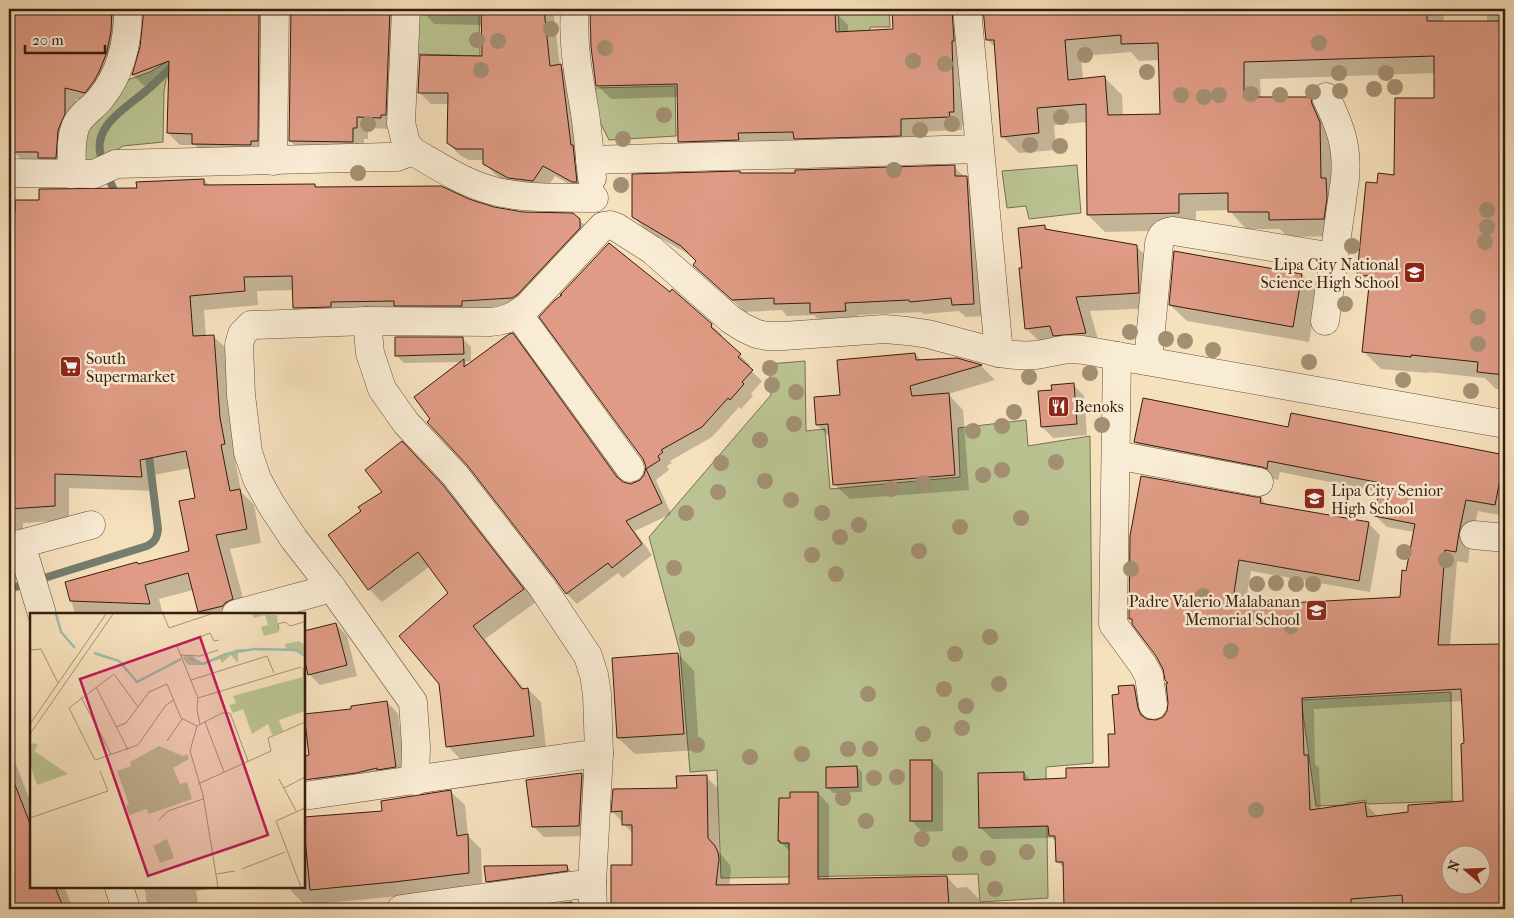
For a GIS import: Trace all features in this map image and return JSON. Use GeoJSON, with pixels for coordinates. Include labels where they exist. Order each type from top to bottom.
{"type":"FeatureCollection","features":[{"type":"Feature","properties":{"kind":"street"},"geometry":{"type":"LineString","coordinates":[[94,171],[72,138],[80,118],[99,100],[116,75],[126,43],[128,9]]}},
{"type":"Feature","properties":{"kind":"street"},"geometry":{"type":"LineString","coordinates":[[273,161],[275,9]]}},
{"type":"Feature","properties":{"kind":"street"},"geometry":{"type":"LineString","coordinates":[[406,9],[401,123],[406,143],[412,151],[471,184],[492,191],[522,196],[594,198]]}},
{"type":"Feature","properties":{"kind":"street"},"geometry":{"type":"LineString","coordinates":[[574,9],[573,28],[594,198],[603,226]]}},
{"type":"Feature","properties":{"kind":"street"},"geometry":{"type":"LineString","coordinates":[[967,9],[998,353]]}},
{"type":"Feature","properties":{"kind":"street"},"geometry":{"type":"LineString","coordinates":[[1324,321],[1345,178],[1346,157],[1341,130],[1326,97]]}},
{"type":"Feature","properties":{"kind":"street"},"geometry":{"type":"LineString","coordinates":[[590,160],[979,149]]}},
{"type":"Feature","properties":{"kind":"street"},"geometry":{"type":"LineString","coordinates":[[9,173],[94,171],[387,157],[412,151]]}},
{"type":"Feature","properties":{"kind":"street"},"geometry":{"type":"LineString","coordinates":[[415,781],[416,746],[413,702],[288,530],[257,479],[248,452],[241,395],[239,345],[242,334],[251,325],[367,320],[490,322],[506,320],[528,306],[603,226],[610,225],[616,226],[642,242],[730,319],[757,334],[783,336],[885,329],[928,334],[998,353],[1028,356],[1056,350],[1075,349],[1505,424]]}},
{"type":"Feature","properties":{"kind":"street"},"geometry":{"type":"LineString","coordinates":[[1148,361],[1159,244],[1161,237],[1165,233],[1173,232],[1334,257]]}},
{"type":"Feature","properties":{"kind":"street"},"geometry":{"type":"LineString","coordinates":[[518,314],[630,468]]}},
{"type":"Feature","properties":{"kind":"street"},"geometry":{"type":"LineString","coordinates":[[367,320],[370,352],[382,389],[406,423],[455,475],[542,587],[588,656],[594,675],[596,694],[599,753],[593,896],[401,909]]}},
{"type":"Feature","properties":{"kind":"street"},"geometry":{"type":"LineString","coordinates":[[1117,356],[1113,624],[1149,676],[1153,706]]}},
{"type":"Feature","properties":{"kind":"street"},"geometry":{"type":"LineString","coordinates":[[1116,455],[1259,482]]}},
{"type":"Feature","properties":{"kind":"street"},"geometry":{"type":"LineString","coordinates":[[40,605],[19,552],[91,525]]}},
{"type":"Feature","properties":{"kind":"street"},"geometry":{"type":"LineString","coordinates":[[1474,535],[1505,538]]}},
{"type":"Feature","properties":{"kind":"street"},"geometry":{"type":"LineString","coordinates":[[240,613],[332,588]]}},
{"type":"Feature","properties":{"kind":"street"},"geometry":{"type":"LineString","coordinates":[[305,796],[599,753]]}},
{"type":"Feature","properties":{"kind":"street"},"geometry":{"type":"LineString","coordinates":[[119,888],[126,909]]}},
{"type":"Feature","properties":{"kind":"green space"},"geometry":{"type":"Polygon","coordinates":[[[189,9],[196,9],[192,47],[185,59],[166,80],[163,142],[123,146],[101,160],[86,161],[82,145],[84,127],[122,82],[150,72],[168,61],[189,9]]]}},
{"type":"Feature","properties":{"kind":"green space"},"geometry":{"type":"Polygon","coordinates":[[[838,9],[889,9],[890,27],[870,27],[870,51],[840,52],[838,9]]]}},
{"type":"Feature","properties":{"kind":"green space"},"geometry":{"type":"Polygon","coordinates":[[[416,13],[479,14],[480,56],[415,54],[416,13]]]}},
{"type":"Feature","properties":{"kind":"green space"},"geometry":{"type":"Polygon","coordinates":[[[675,86],[676,136],[609,140],[598,118],[593,88],[675,86]]]}},
{"type":"Feature","properties":{"kind":"green space"},"geometry":{"type":"Polygon","coordinates":[[[1077,165],[1081,213],[1029,219],[1026,206],[1007,208],[1002,171],[1077,165]]]}},
{"type":"Feature","properties":{"kind":"green space"},"geometry":{"type":"Polygon","coordinates":[[[805,361],[806,431],[825,429],[830,489],[960,477],[958,428],[1026,420],[1028,446],[1090,436],[1093,763],[1046,767],[1048,898],[980,902],[978,874],[721,878],[717,770],[690,772],[680,652],[649,537],[771,395],[769,364],[805,361]]]}},
{"type":"Feature","properties":{"kind":"green space"},"geometry":{"type":"Polygon","coordinates":[[[1451,692],[1452,801],[1367,804],[1366,800],[1347,803],[1347,805],[1316,806],[1301,700],[1451,692]]]}},
{"type":"Feature","properties":{"kind":"building"},"geometry":{"type":"Polygon","coordinates":[[[11,9],[112,9],[111,31],[107,52],[94,81],[85,93],[65,88],[65,114],[58,130],[56,158],[38,158],[38,152],[12,152],[13,125],[9,125],[9,93],[12,93],[11,9]]]}},
{"type":"Feature","properties":{"kind":"building"},"geometry":{"type":"Polygon","coordinates":[[[144,9],[259,9],[258,141],[251,141],[251,145],[192,144],[192,134],[167,133],[169,61],[132,75],[140,47],[144,9]]]}},
{"type":"Feature","properties":{"kind":"building"},"geometry":{"type":"Polygon","coordinates":[[[291,9],[390,9],[386,115],[381,115],[381,118],[357,117],[357,128],[353,128],[353,142],[289,141],[291,9]]]}},
{"type":"Feature","properties":{"kind":"building"},"geometry":{"type":"Polygon","coordinates":[[[481,9],[544,9],[550,66],[561,64],[577,182],[572,182],[543,166],[533,181],[508,178],[483,164],[483,149],[456,149],[447,143],[448,93],[418,93],[420,55],[482,56],[481,9]]]}},
{"type":"Feature","properties":{"kind":"building"},"geometry":{"type":"Polygon","coordinates":[[[590,9],[810,9],[810,11],[835,11],[836,32],[893,29],[892,9],[952,9],[954,112],[949,112],[950,117],[901,119],[901,136],[794,139],[793,132],[738,133],[739,140],[678,142],[677,84],[596,86],[591,47],[590,9]]]}},
{"type":"Feature","properties":{"kind":"building"},"geometry":{"type":"Polygon","coordinates":[[[983,9],[1427,9],[1427,21],[1505,21],[1505,375],[1477,372],[1478,362],[1362,352],[1370,276],[1357,275],[1366,182],[1377,183],[1378,173],[1394,175],[1395,98],[1434,98],[1434,56],[1244,62],[1244,97],[1311,97],[1320,122],[1321,178],[1326,178],[1327,198],[1324,219],[1269,220],[1269,212],[1228,212],[1228,193],[1179,194],[1179,213],[1087,215],[1086,104],[1037,108],[1039,133],[1001,137],[994,40],[986,40],[983,9]],[[1121,35],[1065,40],[1068,80],[1105,76],[1108,115],[1160,114],[1158,43],[1121,44],[1121,35]]]}},
{"type":"Feature","properties":{"kind":"building"},"geometry":{"type":"Polygon","coordinates":[[[955,165],[955,176],[967,176],[974,304],[952,305],[951,298],[910,302],[909,300],[845,303],[846,311],[810,313],[810,303],[774,304],[774,298],[732,300],[693,265],[696,261],[681,246],[632,217],[632,174],[740,171],[740,173],[795,173],[795,170],[955,165]]]}},
{"type":"Feature","properties":{"kind":"building"},"geometry":{"type":"Polygon","coordinates":[[[204,179],[204,185],[315,184],[315,187],[441,186],[469,199],[494,207],[523,212],[573,213],[580,219],[580,228],[518,294],[512,298],[462,301],[462,306],[394,306],[394,301],[331,302],[331,307],[293,308],[292,276],[244,277],[245,291],[190,296],[193,336],[214,335],[220,418],[225,444],[221,445],[230,491],[240,489],[247,529],[216,535],[233,599],[223,606],[198,612],[188,573],[145,585],[150,604],[70,601],[65,582],[137,562],[138,564],[189,551],[179,501],[195,498],[186,451],[140,460],[142,477],[55,474],[55,506],[9,509],[9,212],[15,212],[15,200],[39,200],[39,189],[137,188],[136,182],[204,179]]]}},
{"type":"Feature","properties":{"kind":"building"},"geometry":{"type":"Polygon","coordinates":[[[1045,225],[1045,229],[1137,245],[1139,293],[1076,297],[1086,333],[1053,336],[1050,326],[1025,329],[1019,268],[1022,268],[1018,228],[1045,225]]]}},
{"type":"Feature","properties":{"kind":"building"},"geometry":{"type":"Polygon","coordinates":[[[609,243],[670,292],[672,289],[712,324],[711,327],[741,354],[738,357],[753,370],[730,400],[728,398],[702,427],[661,450],[663,452],[658,456],[660,460],[646,469],[662,503],[626,521],[642,544],[612,568],[608,563],[566,594],[467,465],[427,422],[430,419],[414,397],[464,359],[464,367],[513,333],[617,477],[623,482],[631,484],[640,480],[644,475],[646,467],[643,459],[539,317],[562,295],[560,295],[609,243]]]}},
{"type":"Feature","properties":{"kind":"building"},"geometry":{"type":"Polygon","coordinates":[[[1174,251],[1302,274],[1293,327],[1169,305],[1174,251]]]}},
{"type":"Feature","properties":{"kind":"building"},"geometry":{"type":"Polygon","coordinates":[[[395,337],[463,337],[464,354],[395,356],[395,337]]]}},
{"type":"Feature","properties":{"kind":"building"},"geometry":{"type":"Polygon","coordinates":[[[915,353],[916,360],[957,358],[982,365],[910,386],[912,396],[949,393],[955,475],[833,485],[828,424],[816,425],[814,397],[840,395],[837,360],[915,353]]]}},
{"type":"Feature","properties":{"kind":"building"},"geometry":{"type":"Polygon","coordinates":[[[1074,383],[1077,424],[1041,427],[1038,391],[1052,390],[1051,385],[1074,383]]]}},
{"type":"Feature","properties":{"kind":"building"},"geometry":{"type":"Polygon","coordinates":[[[1143,398],[1288,427],[1291,413],[1505,455],[1495,505],[1466,500],[1456,552],[1445,550],[1438,645],[1501,644],[1502,687],[1505,687],[1505,909],[1403,909],[1402,895],[1351,899],[1351,909],[1064,909],[1063,862],[1056,862],[1055,836],[1049,836],[1048,826],[979,828],[978,773],[1024,772],[1024,780],[1066,778],[1066,768],[1109,767],[1108,734],[1115,734],[1112,695],[1119,694],[1118,686],[1134,685],[1138,708],[1141,715],[1147,719],[1156,720],[1163,717],[1167,711],[1166,683],[1168,683],[1165,680],[1163,669],[1156,656],[1132,624],[1132,619],[1129,619],[1130,536],[1141,476],[1261,497],[1260,503],[1369,522],[1359,581],[1239,560],[1232,606],[1400,597],[1402,570],[1406,571],[1415,524],[1374,516],[1381,483],[1268,461],[1267,469],[1134,442],[1143,398]],[[1461,689],[1302,698],[1304,755],[1308,755],[1310,810],[1365,802],[1367,817],[1408,812],[1408,805],[1463,801],[1461,744],[1464,743],[1461,689]]]}},
{"type":"Feature","properties":{"kind":"building"},"geometry":{"type":"Polygon","coordinates":[[[402,441],[443,485],[524,589],[473,626],[522,689],[528,688],[534,736],[446,747],[439,684],[399,636],[448,593],[418,552],[368,590],[328,535],[361,511],[358,507],[382,492],[365,470],[402,441]]]}},
{"type":"Feature","properties":{"kind":"building"},"geometry":{"type":"Polygon","coordinates":[[[336,623],[347,665],[308,675],[305,662],[305,631],[336,623]]]}},
{"type":"Feature","properties":{"kind":"building"},"geometry":{"type":"Polygon","coordinates":[[[678,653],[684,734],[617,738],[612,658],[678,653]]]}},
{"type":"Feature","properties":{"kind":"building"},"geometry":{"type":"Polygon","coordinates":[[[387,701],[396,767],[377,770],[377,768],[356,773],[305,780],[305,756],[309,755],[305,714],[351,709],[351,706],[387,701]]]}},
{"type":"Feature","properties":{"kind":"building"},"geometry":{"type":"Polygon","coordinates":[[[910,760],[932,760],[932,821],[910,821],[910,760]]]}},
{"type":"Feature","properties":{"kind":"building"},"geometry":{"type":"Polygon","coordinates":[[[857,766],[858,787],[826,788],[826,767],[857,766]]]}},
{"type":"Feature","properties":{"kind":"building"},"geometry":{"type":"Polygon","coordinates":[[[10,772],[30,823],[30,888],[55,888],[64,909],[9,909],[10,772]]]}},
{"type":"Feature","properties":{"kind":"building"},"geometry":{"type":"Polygon","coordinates":[[[582,773],[579,826],[532,827],[526,780],[582,773]]]}},
{"type":"Feature","properties":{"kind":"building"},"geometry":{"type":"Polygon","coordinates":[[[707,775],[708,838],[715,846],[719,859],[716,885],[789,884],[789,843],[780,843],[778,841],[779,798],[790,798],[790,792],[818,792],[818,879],[947,876],[949,906],[899,909],[611,909],[611,865],[632,865],[632,825],[622,825],[622,811],[611,812],[613,789],[677,788],[676,776],[707,775]]]}},
{"type":"Feature","properties":{"kind":"building"},"geometry":{"type":"Polygon","coordinates":[[[451,790],[457,836],[468,834],[469,873],[310,890],[305,817],[382,811],[381,801],[451,790]]]}},
{"type":"Feature","properties":{"kind":"building"},"geometry":{"type":"Polygon","coordinates":[[[567,865],[568,871],[486,882],[484,866],[567,865]]]}},
{"type":"Feature","properties":{"kind":"building"},"geometry":{"type":"Polygon","coordinates":[[[572,902],[573,909],[515,909],[572,902]]]}},
{"type":"Feature","properties":{"kind":"waterway"},"geometry":{"type":"LineString","coordinates":[[116,197],[101,158],[100,142],[103,133],[115,116],[151,87],[175,63]]}},
{"type":"Feature","properties":{"kind":"waterway"},"geometry":{"type":"LineString","coordinates":[[9,589],[147,546],[154,541],[158,529],[148,448]]}},
{"type":"Feature","properties":{"kind":"place","name":"Lipa City National Science High School"},"geometry":{"type":"Point","coordinates":[1415,273]}},
{"type":"Feature","properties":{"kind":"place","name":"South Supermarket"},"geometry":{"type":"Point","coordinates":[70,367]}},
{"type":"Feature","properties":{"kind":"place","name":"Benoks"},"geometry":{"type":"Point","coordinates":[1058,406]}},
{"type":"Feature","properties":{"kind":"place","name":"Lipa City Senior High School"},"geometry":{"type":"Point","coordinates":[1315,499]}},
{"type":"Feature","properties":{"kind":"place","name":"Padre Valerio Malabanan Memorial School"},"geometry":{"type":"Point","coordinates":[1316,610]}}]}
